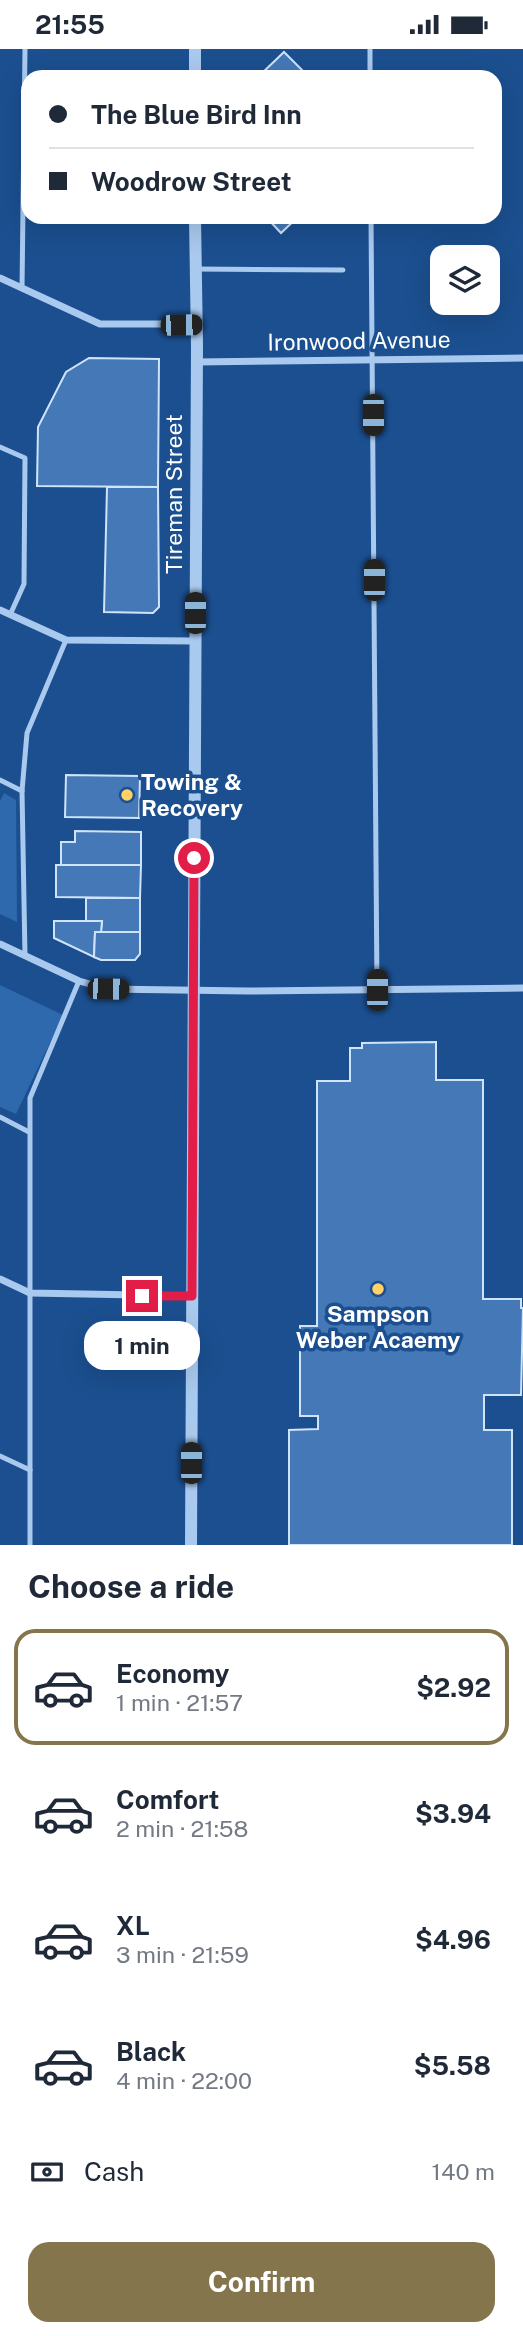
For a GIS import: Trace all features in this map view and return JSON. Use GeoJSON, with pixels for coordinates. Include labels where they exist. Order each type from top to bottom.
{"type":"FeatureCollection","features":[{"type":"Feature","properties":{"kind":"street"},"geometry":{"type":"LineString","coordinates":[[195,49],[195,70]]}},
{"type":"Feature","properties":{"kind":"street","name":"Tireman Street"},"geometry":{"type":"LineString","coordinates":[[191,1545],[195,224]]}},
{"type":"Feature","properties":{"kind":"street"},"geometry":{"type":"LineString","coordinates":[[0,278],[100,324],[196,324]]}},
{"type":"Feature","properties":{"kind":"street","name":"Ironwood Avenue"},"geometry":{"type":"LineString","coordinates":[[196,362],[523,358]]}},
{"type":"Feature","properties":{"kind":"street"},"geometry":{"type":"LineString","coordinates":[[0,610],[66,640],[195,641]]}},
{"type":"Feature","properties":{"kind":"street"},"geometry":{"type":"LineString","coordinates":[[0,944],[79,981],[108,989],[523,988]]}},
{"type":"Feature","properties":{"kind":"street"},"geometry":{"type":"LineString","coordinates":[[0,1279],[30,1293],[192,1296]]}},
{"type":"Feature","properties":{"kind":"lane"},"geometry":{"type":"LineString","coordinates":[[25,49],[25,70]]}},
{"type":"Feature","properties":{"kind":"lane"},"geometry":{"type":"LineString","coordinates":[[370,49],[370,70]]}},
{"type":"Feature","properties":{"kind":"lane"},"geometry":{"type":"LineString","coordinates":[[22,289],[23,224]]}},
{"type":"Feature","properties":{"kind":"lane"},"geometry":{"type":"LineString","coordinates":[[371,224],[377,990]]}},
{"type":"Feature","properties":{"kind":"lane"},"geometry":{"type":"LineString","coordinates":[[196,269],[343,269]]}},
{"type":"Feature","properties":{"kind":"lane"},"geometry":{"type":"LineString","coordinates":[[0,447],[25,458],[24,584],[10,615]]}},
{"type":"Feature","properties":{"kind":"lane"},"geometry":{"type":"LineString","coordinates":[[26,956],[22,791],[27,733],[66,640]]}},
{"type":"Feature","properties":{"kind":"lane"},"geometry":{"type":"LineString","coordinates":[[0,781],[22,791]]}},
{"type":"Feature","properties":{"kind":"lane"},"geometry":{"type":"LineString","coordinates":[[30,1545],[30,1098],[79,981]]}},
{"type":"Feature","properties":{"kind":"lane"},"geometry":{"type":"LineString","coordinates":[[0,1117],[29,1132]]}},
{"type":"Feature","properties":{"kind":"lane"},"geometry":{"type":"LineString","coordinates":[[0,1457],[30,1470]]}},
{"type":"Feature","properties":{"kind":"shaded area"},"geometry":{"type":"Polygon","coordinates":[[[4,793],[16,800],[17,922],[0,914],[0,801],[4,793]]]}},
{"type":"Feature","properties":{"kind":"shaded area"},"geometry":{"type":"Polygon","coordinates":[[[0,985],[63,1015],[16,1114],[0,1107],[0,985]]]}},
{"type":"Feature","properties":{"kind":"building"},"geometry":{"type":"Polygon","coordinates":[[[284,52],[302,70],[265,70],[284,52]]]}},
{"type":"Feature","properties":{"kind":"building"},"geometry":{"type":"Polygon","coordinates":[[[273,224],[291,224],[281,233],[273,224]]]}},
{"type":"Feature","properties":{"kind":"building"},"geometry":{"type":"Polygon","coordinates":[[[89,358],[159,359],[158,487],[37,486],[38,427],[66,372],[89,358]]]}},
{"type":"Feature","properties":{"kind":"building"},"geometry":{"type":"Polygon","coordinates":[[[107,487],[158,487],[159,607],[153,613],[104,612],[107,487]]]}},
{"type":"Feature","properties":{"kind":"building"},"geometry":{"type":"Polygon","coordinates":[[[66,775],[140,776],[139,818],[65,817],[66,775]]]}},
{"type":"Feature","properties":{"kind":"building"},"geometry":{"type":"Polygon","coordinates":[[[75,831],[141,832],[141,865],[61,865],[61,842],[75,842],[75,831]]]}},
{"type":"Feature","properties":{"kind":"building"},"geometry":{"type":"Polygon","coordinates":[[[56,865],[141,865],[140,898],[56,897],[56,865]]]}},
{"type":"Feature","properties":{"kind":"building"},"geometry":{"type":"Polygon","coordinates":[[[86,898],[140,898],[140,932],[101,932],[102,921],[86,921],[86,898]]]}},
{"type":"Feature","properties":{"kind":"building"},"geometry":{"type":"Polygon","coordinates":[[[54,921],[102,921],[101,932],[95,932],[94,957],[54,938],[54,921]]]}},
{"type":"Feature","properties":{"kind":"building"},"geometry":{"type":"Polygon","coordinates":[[[95,932],[140,932],[140,954],[135,960],[101,960],[94,957],[95,932]]]}},
{"type":"Feature","properties":{"kind":"building","name":"Sampson Weber Acaemy"},"geometry":{"type":"Polygon","coordinates":[[[436,1042],[436,1080],[483,1080],[483,1299],[521,1299],[523,1308],[521,1395],[484,1395],[484,1430],[512,1430],[512,1545],[289,1545],[289,1430],[318,1429],[318,1416],[300,1416],[300,1326],[317,1326],[317,1081],[350,1081],[350,1048],[362,1048],[362,1043],[436,1042]]]}},
{"type":"Feature","properties":{"kind":"place","name":"Towing & Recovery"},"geometry":{"type":"Point","coordinates":[127,795]}},
{"type":"Feature","properties":{"kind":"place","name":"Sampson Weber Acaemy"},"geometry":{"type":"Point","coordinates":[378,1289]}},
{"type":"Feature","properties":{"kind":"route"},"geometry":{"type":"LineString","coordinates":[[142,1296],[192,1296],[194,858]]}}]}
